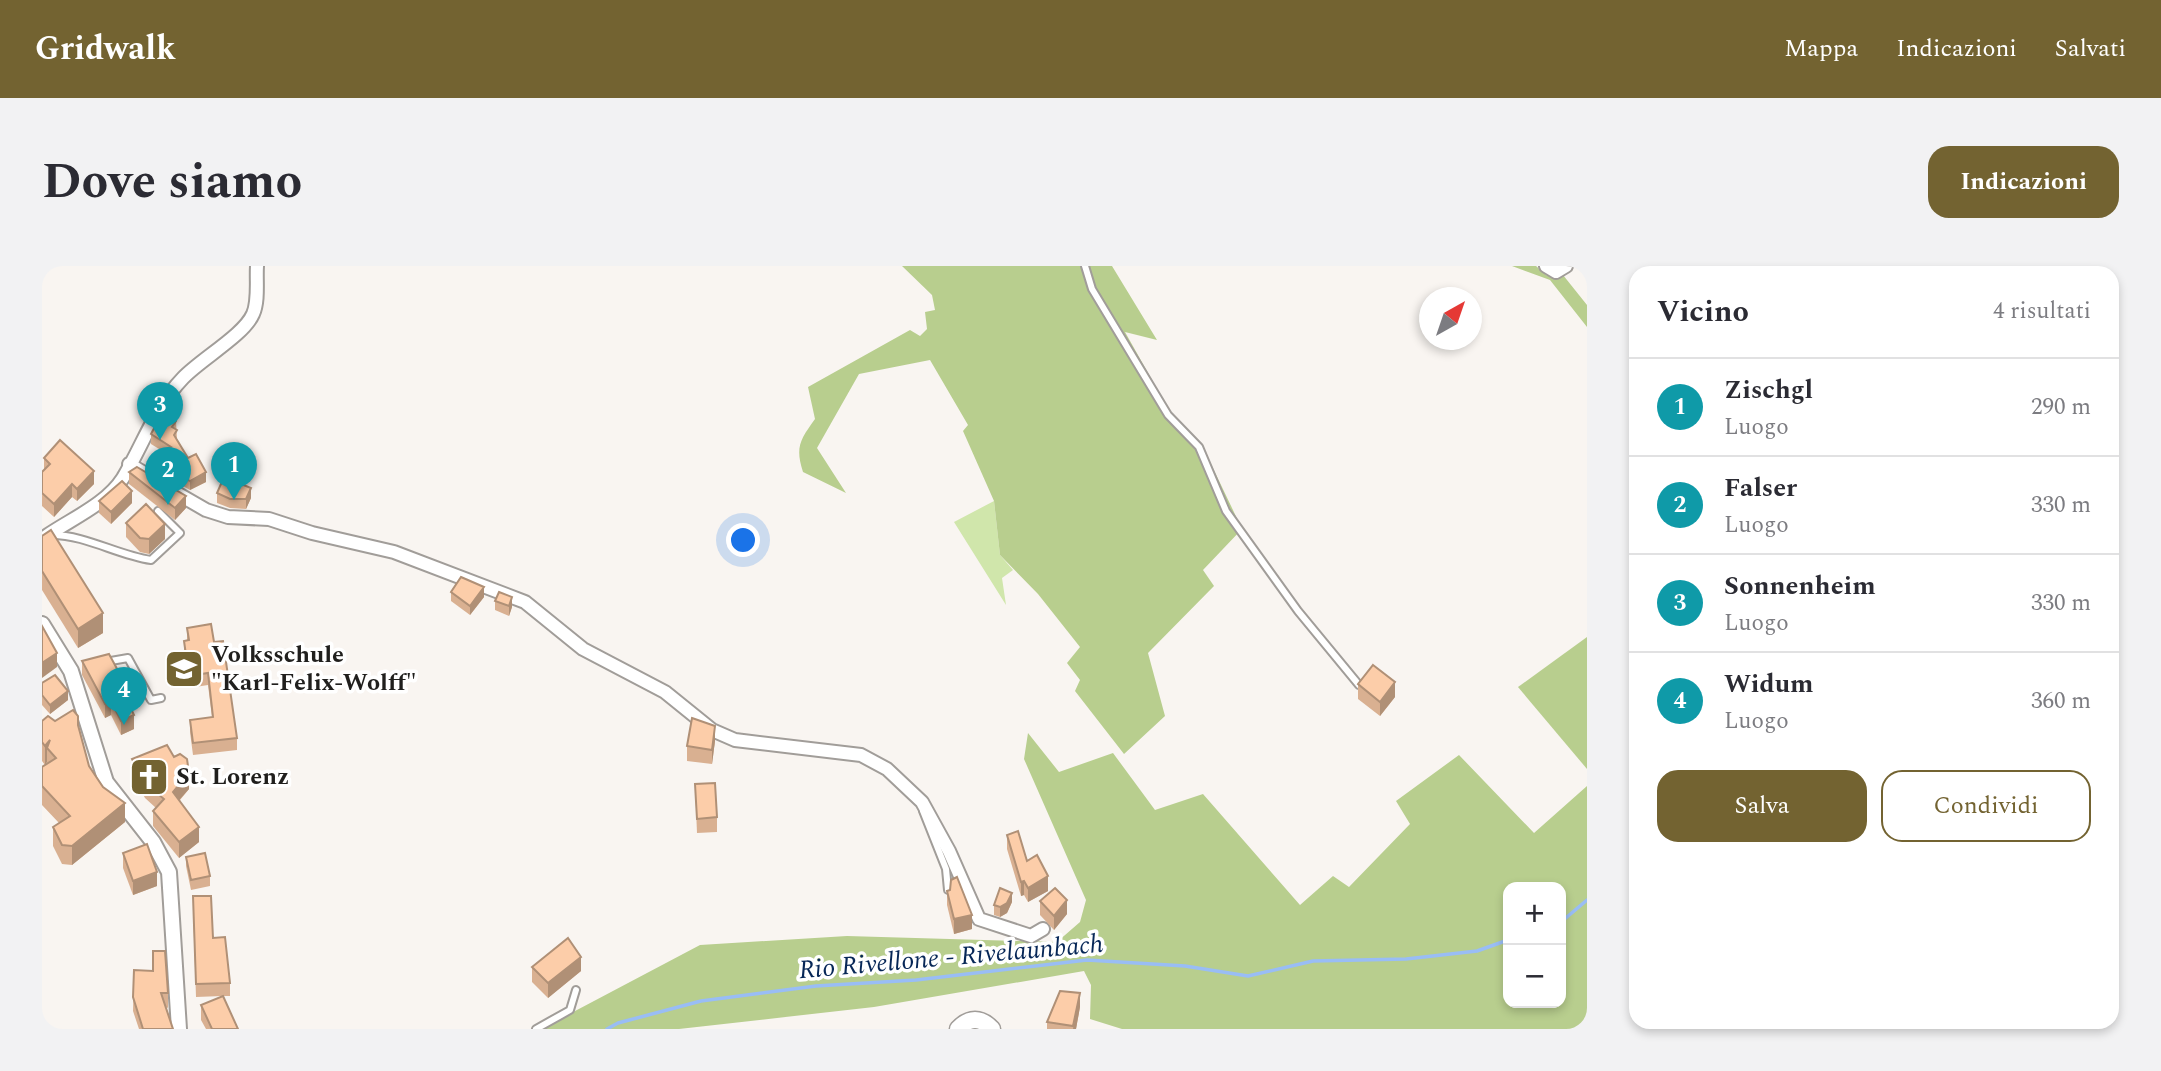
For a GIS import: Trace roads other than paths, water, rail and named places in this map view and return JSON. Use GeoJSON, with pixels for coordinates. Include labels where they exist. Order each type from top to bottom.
{"type":"FeatureCollection","features":[{"type":"Feature","properties":{"kind":"main road"},"geometry":{"type":"LineString","coordinates":[[958,1029],[970,1020],[979,1019],[992,1029]]}},
{"type":"Feature","properties":{"kind":"street"},"geometry":{"type":"LineString","coordinates":[[44,537],[104,499],[122,479],[150,423],[181,379],[212,351],[243,329],[254,312],[257,266]]}},
{"type":"Feature","properties":{"kind":"street"},"geometry":{"type":"LineString","coordinates":[[1546,266],[1556,272],[1565,267]]}},
{"type":"Feature","properties":{"kind":"street"},"geometry":{"type":"LineString","coordinates":[[129,464],[206,510],[228,517],[269,519],[312,533],[394,552],[525,602],[583,649],[665,692],[712,730],[736,740],[861,755],[887,769],[922,802],[949,851],[979,919],[1031,936],[1043,929]]}},
{"type":"Feature","properties":{"kind":"street"},"geometry":{"type":"LineString","coordinates":[[42,624],[76,669],[81,717],[106,782],[153,842],[169,872],[179,1029]]}},
{"type":"Feature","properties":{"kind":"lane"},"geometry":{"type":"LineString","coordinates":[[1085,266],[1092,289],[1168,415],[1199,447],[1226,511],[1298,611],[1359,685]]}},
{"type":"Feature","properties":{"kind":"lane"},"geometry":{"type":"LineString","coordinates":[[44,537],[67,535],[132,557],[150,560],[180,533],[158,511]]}},
{"type":"Feature","properties":{"kind":"lane"},"geometry":{"type":"LineString","coordinates":[[93,665],[128,657],[151,700],[161,698]]}},
{"type":"Feature","properties":{"kind":"lane"},"geometry":{"type":"LineString","coordinates":[[922,802],[923,816],[946,869],[948,890]]}},
{"type":"Feature","properties":{"kind":"lane"},"geometry":{"type":"LineString","coordinates":[[536,1029],[570,1010],[576,990]]}},
{"type":"Feature","properties":{"kind":"waterway","name":"Rio Rivellone - Rivelaunbach"},"geometry":{"type":"LineString","coordinates":[[1566,918],[1587,900]]}},
{"type":"Feature","properties":{"kind":"waterway","name":"Rio Rivellone - Rivelaunbach"},"geometry":{"type":"LineString","coordinates":[[607,1029],[618,1023],[701,1001],[816,986],[916,980],[1087,960],[1185,966],[1248,976],[1313,961],[1406,959],[1477,951],[1503,942]]}},
{"type":"Feature","properties":{"kind":"place","name":"Sonnenheim"},"geometry":{"type":"Point","coordinates":[160,440]}},
{"type":"Feature","properties":{"kind":"place","name":"Zischgl"},"geometry":{"type":"Point","coordinates":[234,500]}},
{"type":"Feature","properties":{"kind":"place","name":"Falser"},"geometry":{"type":"Point","coordinates":[168,505]}},
{"type":"Feature","properties":{"kind":"place","name":"Volksschule \"Karl-Felix-Wolff\""},"geometry":{"type":"Point","coordinates":[184,669]}},
{"type":"Feature","properties":{"kind":"place","name":"Widum"},"geometry":{"type":"Point","coordinates":[124,725]}},
{"type":"Feature","properties":{"kind":"place","name":"St. Lorenz"},"geometry":{"type":"Point","coordinates":[149,777]}}]}
